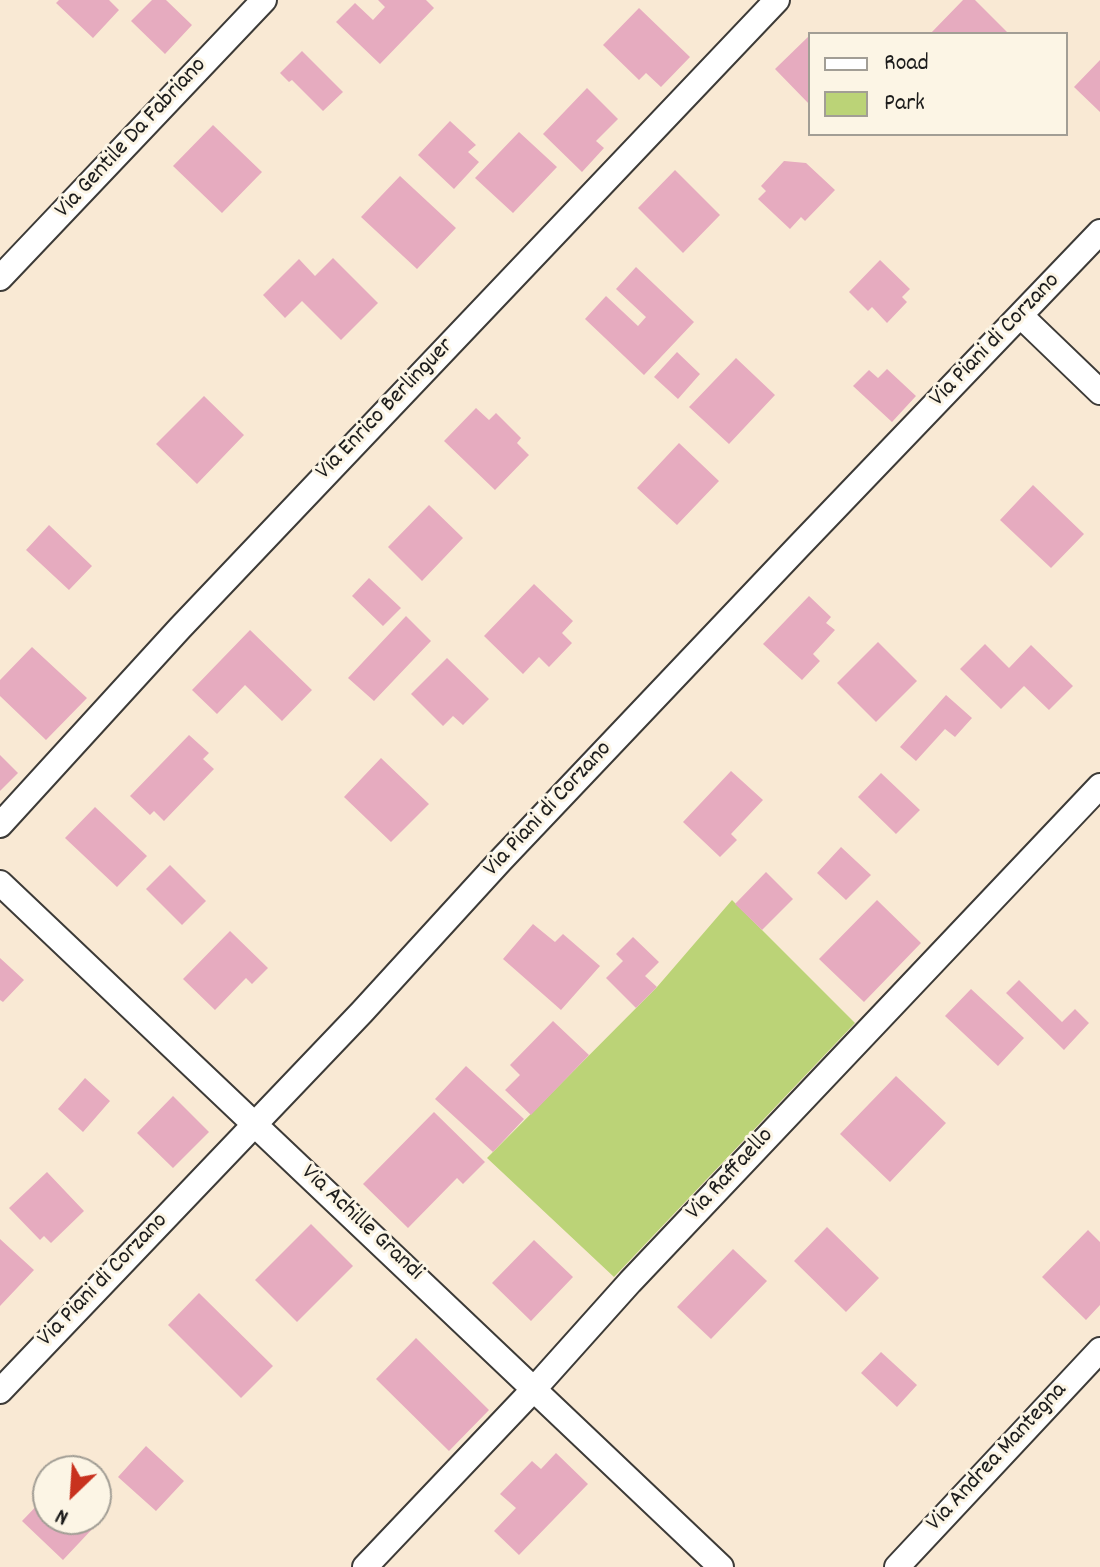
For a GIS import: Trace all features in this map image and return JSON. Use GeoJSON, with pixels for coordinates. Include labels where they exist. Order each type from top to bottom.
{"type":"FeatureCollection","features":[{"type":"Feature","properties":{"kind":"street","name":"Via Gentile Da Fabriano"},"geometry":{"type":"LineString","coordinates":[[0,278],[264,0]]}},
{"type":"Feature","properties":{"kind":"street","name":"Via Enrico Berlinguer"},"geometry":{"type":"LineString","coordinates":[[0,825],[180,628],[777,0]]}},
{"type":"Feature","properties":{"kind":"street","name":"Via Piani di Corzano"},"geometry":{"type":"LineString","coordinates":[[0,1391],[1100,232]]}},
{"type":"Feature","properties":{"kind":"street"},"geometry":{"type":"LineString","coordinates":[[1021,316],[1100,392]]}},
{"type":"Feature","properties":{"kind":"street","name":"Via Raffaello"},"geometry":{"type":"LineString","coordinates":[[365,1567],[1100,786]]}},
{"type":"Feature","properties":{"kind":"street","name":"Via Achille Grandi"},"geometry":{"type":"LineString","coordinates":[[0,883],[721,1567]]}},
{"type":"Feature","properties":{"kind":"street","name":"Via Andrea Mantegna"},"geometry":{"type":"LineString","coordinates":[[897,1567],[1100,1350]]}},
{"type":"Feature","properties":{"kind":"green space"},"geometry":{"type":"Polygon","coordinates":[[[732,900],[855,1023],[614,1277],[487,1158],[657,987],[732,900]]]}},
{"type":"Feature","properties":{"kind":"building"},"geometry":{"type":"Polygon","coordinates":[[[59,0],[109,0],[119,10],[93,38],[56,3],[59,0]]]}},
{"type":"Feature","properties":{"kind":"building"},"geometry":{"type":"Polygon","coordinates":[[[152,0],[166,0],[192,25],[165,54],[131,21],[152,0]]]}},
{"type":"Feature","properties":{"kind":"building"},"geometry":{"type":"Polygon","coordinates":[[[378,0],[426,0],[434,8],[380,64],[336,22],[355,3],[373,20],[385,7],[378,0]]]}},
{"type":"Feature","properties":{"kind":"building"},"geometry":{"type":"Polygon","coordinates":[[[963,0],[975,0],[1007,32],[932,32],[963,0]]]}},
{"type":"Feature","properties":{"kind":"building"},"geometry":{"type":"Polygon","coordinates":[[[639,8],[690,57],[661,87],[646,73],[639,80],[603,45],[639,8]]]}},
{"type":"Feature","properties":{"kind":"building"},"geometry":{"type":"Polygon","coordinates":[[[808,37],[808,103],[775,69],[808,37]]]}},
{"type":"Feature","properties":{"kind":"building"},"geometry":{"type":"Polygon","coordinates":[[[302,51],[343,92],[323,111],[292,80],[289,82],[280,73],[302,51]]]}},
{"type":"Feature","properties":{"kind":"building"},"geometry":{"type":"Polygon","coordinates":[[[1100,60],[1100,112],[1074,87],[1100,60]]]}},
{"type":"Feature","properties":{"kind":"building"},"geometry":{"type":"Polygon","coordinates":[[[587,88],[618,119],[596,141],[604,148],[582,172],[543,134],[587,88]]]}},
{"type":"Feature","properties":{"kind":"building"},"geometry":{"type":"Polygon","coordinates":[[[450,121],[476,145],[468,152],[479,162],[454,189],[418,155],[450,121]]]}},
{"type":"Feature","properties":{"kind":"building"},"geometry":{"type":"Polygon","coordinates":[[[213,125],[262,172],[222,213],[173,166],[213,125]]]}},
{"type":"Feature","properties":{"kind":"building"},"geometry":{"type":"Polygon","coordinates":[[[519,132],[557,167],[513,213],[475,178],[519,132]]]}},
{"type":"Feature","properties":{"kind":"building"},"geometry":{"type":"Polygon","coordinates":[[[784,161],[806,163],[835,190],[805,221],[801,217],[790,229],[758,199],[766,191],[761,186],[784,161]]]}},
{"type":"Feature","properties":{"kind":"building"},"geometry":{"type":"Polygon","coordinates":[[[675,170],[720,215],[683,253],[638,208],[675,170]]]}},
{"type":"Feature","properties":{"kind":"building"},"geometry":{"type":"Polygon","coordinates":[[[400,176],[456,228],[417,269],[361,217],[400,176]]]}},
{"type":"Feature","properties":{"kind":"building"},"geometry":{"type":"Polygon","coordinates":[[[333,258],[378,303],[341,340],[302,301],[285,318],[263,295],[299,259],[315,276],[333,258]]]}},
{"type":"Feature","properties":{"kind":"building"},"geometry":{"type":"Polygon","coordinates":[[[880,260],[910,289],[902,297],[907,302],[887,323],[872,307],[868,311],[849,292],[880,260]]]}},
{"type":"Feature","properties":{"kind":"building"},"geometry":{"type":"Polygon","coordinates":[[[636,267],[694,322],[644,375],[585,319],[606,296],[638,326],[646,317],[616,289],[636,267]]]}},
{"type":"Feature","properties":{"kind":"building"},"geometry":{"type":"Polygon","coordinates":[[[677,352],[700,374],[678,399],[654,377],[677,352]]]}},
{"type":"Feature","properties":{"kind":"building"},"geometry":{"type":"Polygon","coordinates":[[[736,358],[775,395],[729,444],[689,407],[736,358]]]}},
{"type":"Feature","properties":{"kind":"building"},"geometry":{"type":"Polygon","coordinates":[[[887,369],[916,396],[892,422],[853,386],[869,370],[878,378],[887,369]]]}},
{"type":"Feature","properties":{"kind":"building"},"geometry":{"type":"Polygon","coordinates":[[[204,396],[244,435],[197,484],[156,444],[204,396]]]}},
{"type":"Feature","properties":{"kind":"building"},"geometry":{"type":"Polygon","coordinates":[[[476,408],[489,420],[496,413],[521,438],[517,443],[529,455],[495,490],[444,441],[476,408]]]}},
{"type":"Feature","properties":{"kind":"building"},"geometry":{"type":"Polygon","coordinates":[[[679,443],[719,481],[677,525],[637,488],[679,443]]]}},
{"type":"Feature","properties":{"kind":"building"},"geometry":{"type":"Polygon","coordinates":[[[1033,485],[1084,534],[1051,568],[1000,520],[1033,485]]]}},
{"type":"Feature","properties":{"kind":"building"},"geometry":{"type":"Polygon","coordinates":[[[429,505],[463,538],[422,581],[388,547],[429,505]]]}},
{"type":"Feature","properties":{"kind":"building"},"geometry":{"type":"Polygon","coordinates":[[[49,525],[92,566],[69,590],[26,550],[49,525]]]}},
{"type":"Feature","properties":{"kind":"building"},"geometry":{"type":"Polygon","coordinates":[[[369,578],[401,608],[383,626],[352,596],[369,578]]]}},
{"type":"Feature","properties":{"kind":"building"},"geometry":{"type":"Polygon","coordinates":[[[534,584],[573,621],[562,633],[572,643],[549,667],[539,657],[523,674],[484,636],[534,584]]]}},
{"type":"Feature","properties":{"kind":"building"},"geometry":{"type":"Polygon","coordinates":[[[809,596],[831,617],[826,623],[835,630],[813,654],[820,661],[802,680],[763,644],[809,596]]]}},
{"type":"Feature","properties":{"kind":"building"},"geometry":{"type":"Polygon","coordinates":[[[406,616],[431,641],[374,701],[348,678],[406,616]]]}},
{"type":"Feature","properties":{"kind":"building"},"geometry":{"type":"Polygon","coordinates":[[[250,630],[312,690],[282,721],[245,685],[217,714],[192,690],[250,630]]]}},
{"type":"Feature","properties":{"kind":"building"},"geometry":{"type":"Polygon","coordinates":[[[878,642],[917,681],[876,722],[837,683],[878,642]]]}},
{"type":"Feature","properties":{"kind":"building"},"geometry":{"type":"Polygon","coordinates":[[[985,644],[1009,668],[1031,645],[1073,686],[1049,710],[1024,686],[1001,709],[960,669],[985,644]]]}},
{"type":"Feature","properties":{"kind":"building"},"geometry":{"type":"Polygon","coordinates":[[[32,647],[87,698],[46,740],[0,696],[0,680],[32,647]]]}},
{"type":"Feature","properties":{"kind":"building"},"geometry":{"type":"Polygon","coordinates":[[[447,658],[489,699],[463,725],[453,716],[443,726],[411,694],[447,658]]]}},
{"type":"Feature","properties":{"kind":"building"},"geometry":{"type":"Polygon","coordinates":[[[946,695],[972,718],[955,737],[945,729],[916,761],[900,747],[946,695]]]}},
{"type":"Feature","properties":{"kind":"building"},"geometry":{"type":"Polygon","coordinates":[[[189,735],[209,753],[203,759],[214,769],[164,821],[154,811],[150,815],[130,796],[189,735]]]}},
{"type":"Feature","properties":{"kind":"building"},"geometry":{"type":"Polygon","coordinates":[[[0,755],[18,773],[0,791],[0,755]]]}},
{"type":"Feature","properties":{"kind":"building"},"geometry":{"type":"Polygon","coordinates":[[[381,758],[429,804],[391,842],[344,797],[381,758]]]}},
{"type":"Feature","properties":{"kind":"building"},"geometry":{"type":"Polygon","coordinates":[[[731,771],[763,800],[731,834],[737,840],[720,857],[683,822],[731,771]]]}},
{"type":"Feature","properties":{"kind":"building"},"geometry":{"type":"Polygon","coordinates":[[[881,773],[920,810],[896,834],[858,797],[881,773]]]}},
{"type":"Feature","properties":{"kind":"building"},"geometry":{"type":"Polygon","coordinates":[[[95,807],[147,856],[117,887],[65,838],[95,807]]]}},
{"type":"Feature","properties":{"kind":"building"},"geometry":{"type":"Polygon","coordinates":[[[841,847],[871,875],[846,900],[817,873],[841,847]]]}},
{"type":"Feature","properties":{"kind":"building"},"geometry":{"type":"Polygon","coordinates":[[[170,865],[206,901],[182,925],[146,889],[170,865]]]}},
{"type":"Feature","properties":{"kind":"building"},"geometry":{"type":"Polygon","coordinates":[[[766,872],[793,899],[762,930],[735,904],[766,872]]]}},
{"type":"Feature","properties":{"kind":"building"},"geometry":{"type":"Polygon","coordinates":[[[877,900],[921,943],[864,1002],[819,959],[877,900]]]}},
{"type":"Feature","properties":{"kind":"building"},"geometry":{"type":"Polygon","coordinates":[[[533,924],[555,942],[563,934],[600,966],[561,1010],[503,959],[533,924]]]}},
{"type":"Feature","properties":{"kind":"building"},"geometry":{"type":"Polygon","coordinates":[[[230,931],[268,968],[252,984],[246,978],[215,1010],[183,979],[230,931]]]}},
{"type":"Feature","properties":{"kind":"building"},"geometry":{"type":"Polygon","coordinates":[[[633,937],[659,962],[645,976],[657,987],[636,1008],[606,978],[623,961],[616,954],[633,937]]]}},
{"type":"Feature","properties":{"kind":"building"},"geometry":{"type":"Polygon","coordinates":[[[0,958],[24,980],[3,1002],[0,1000],[0,958]]]}},
{"type":"Feature","properties":{"kind":"building"},"geometry":{"type":"Polygon","coordinates":[[[1019,980],[1062,1022],[1075,1009],[1089,1023],[1064,1050],[1006,993],[1019,980]]]}},
{"type":"Feature","properties":{"kind":"building"},"geometry":{"type":"Polygon","coordinates":[[[971,989],[1024,1038],[998,1066],[945,1016],[971,989]]]}},
{"type":"Feature","properties":{"kind":"building"},"geometry":{"type":"Polygon","coordinates":[[[553,1021],[589,1055],[531,1115],[505,1090],[520,1075],[510,1065],[553,1021]]]}},
{"type":"Feature","properties":{"kind":"building"},"geometry":{"type":"Polygon","coordinates":[[[466,1066],[524,1119],[493,1152],[435,1099],[466,1066]]]}},
{"type":"Feature","properties":{"kind":"building"},"geometry":{"type":"Polygon","coordinates":[[[896,1076],[946,1123],[890,1182],[840,1134],[896,1076]]]}},
{"type":"Feature","properties":{"kind":"building"},"geometry":{"type":"Polygon","coordinates":[[[85,1078],[110,1101],[83,1132],[58,1109],[85,1078]]]}},
{"type":"Feature","properties":{"kind":"building"},"geometry":{"type":"Polygon","coordinates":[[[173,1096],[209,1132],[173,1168],[137,1133],[173,1096]]]}},
{"type":"Feature","properties":{"kind":"building"},"geometry":{"type":"Polygon","coordinates":[[[434,1112],[485,1162],[463,1184],[457,1178],[408,1228],[363,1184],[434,1112]]]}},
{"type":"Feature","properties":{"kind":"building"},"geometry":{"type":"Polygon","coordinates":[[[47,1172],[84,1211],[51,1243],[44,1236],[40,1240],[9,1208],[47,1172]]]}},
{"type":"Feature","properties":{"kind":"building"},"geometry":{"type":"Polygon","coordinates":[[[311,1224],[353,1266],[297,1322],[255,1280],[311,1224]]]}},
{"type":"Feature","properties":{"kind":"building"},"geometry":{"type":"Polygon","coordinates":[[[827,1227],[879,1278],[846,1312],[794,1261],[827,1227]]]}},
{"type":"Feature","properties":{"kind":"building"},"geometry":{"type":"Polygon","coordinates":[[[1088,1230],[1100,1242],[1100,1305],[1086,1320],[1042,1277],[1088,1230]]]}},
{"type":"Feature","properties":{"kind":"building"},"geometry":{"type":"Polygon","coordinates":[[[0,1239],[34,1270],[0,1306],[0,1239]]]}},
{"type":"Feature","properties":{"kind":"building"},"geometry":{"type":"Polygon","coordinates":[[[534,1240],[573,1277],[531,1321],[492,1283],[534,1240]]]}},
{"type":"Feature","properties":{"kind":"building"},"geometry":{"type":"Polygon","coordinates":[[[733,1249],[767,1281],[711,1339],[677,1307],[733,1249]]]}},
{"type":"Feature","properties":{"kind":"building"},"geometry":{"type":"Polygon","coordinates":[[[199,1293],[273,1366],[241,1398],[168,1325],[199,1293]]]}},
{"type":"Feature","properties":{"kind":"building"},"geometry":{"type":"Polygon","coordinates":[[[416,1338],[489,1410],[449,1451],[376,1379],[416,1338]]]}},
{"type":"Feature","properties":{"kind":"building"},"geometry":{"type":"Polygon","coordinates":[[[881,1352],[917,1385],[897,1407],[861,1373],[881,1352]]]}},
{"type":"Feature","properties":{"kind":"building"},"geometry":{"type":"Polygon","coordinates":[[[146,1446],[184,1481],[156,1511],[118,1477],[146,1446]]]}},
{"type":"Feature","properties":{"kind":"building"},"geometry":{"type":"Polygon","coordinates":[[[556,1453],[588,1484],[519,1555],[494,1531],[516,1508],[500,1494],[532,1461],[541,1469],[556,1453]]]}},
{"type":"Feature","properties":{"kind":"building"},"geometry":{"type":"Polygon","coordinates":[[[32,1511],[32,1531],[22,1521],[32,1511]]]}},
{"type":"Feature","properties":{"kind":"building"},"geometry":{"type":"Polygon","coordinates":[[[37,1535],[87,1535],[63,1560],[37,1535]]]}}]}
